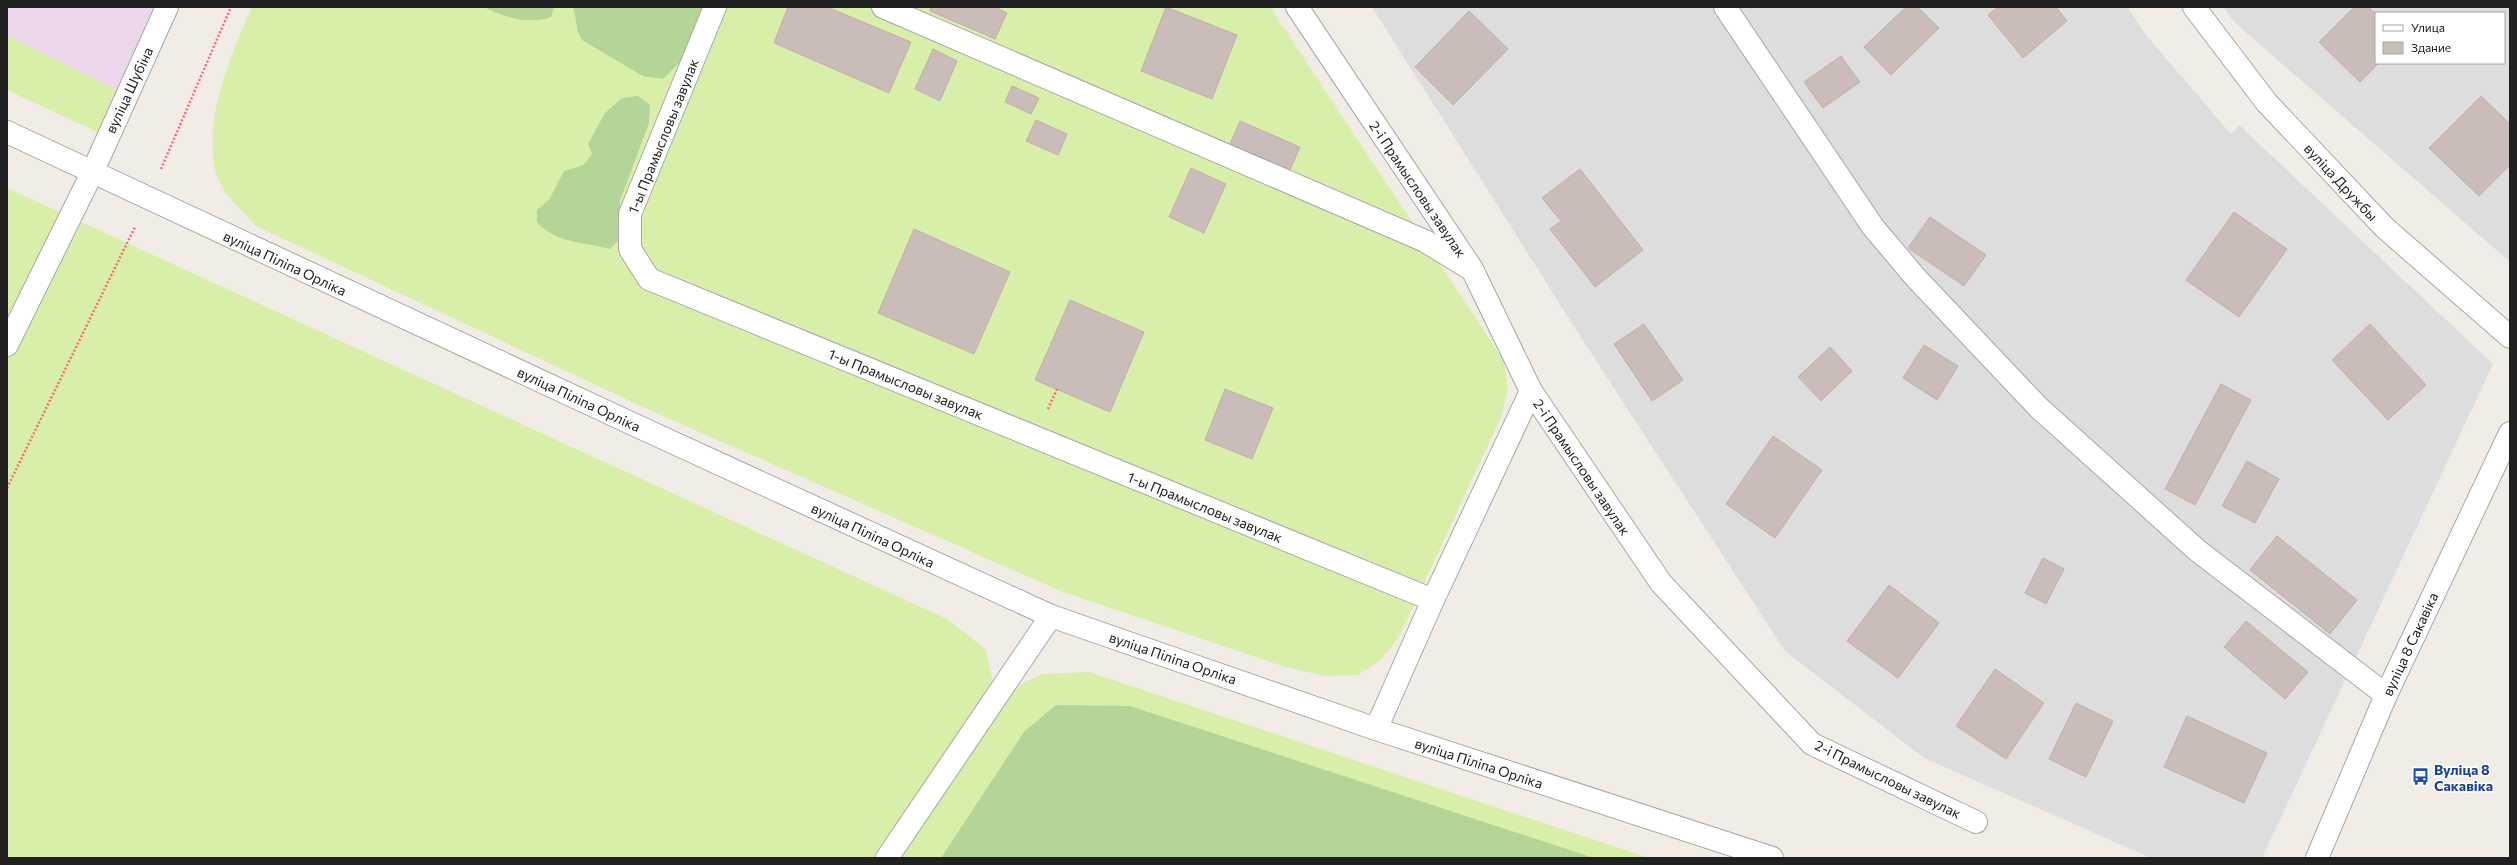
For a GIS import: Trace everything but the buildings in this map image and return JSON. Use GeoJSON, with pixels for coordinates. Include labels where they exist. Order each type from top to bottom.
{"type":"FeatureCollection","features":[{"type":"Feature","properties":{"kind":"street","name":"вуліца Шубіна"},"geometry":{"type":"LineString","coordinates":[[7,345],[92,173],[166,7]]}},
{"type":"Feature","properties":{"kind":"street","name":"1-ы Прамысловы завулак"},"geometry":{"type":"LineString","coordinates":[[715,7],[630,214],[630,249],[649,278],[1433,600]]}},
{"type":"Feature","properties":{"kind":"street"},"geometry":{"type":"LineString","coordinates":[[883,7],[1425,240],[1472,269]]}},
{"type":"Feature","properties":{"kind":"street","name":"2-і Прамысловы завулак"},"geometry":{"type":"LineString","coordinates":[[1297,7],[1472,269],[1531,391],[1660,583],[1812,744],[1976,822]]}},
{"type":"Feature","properties":{"kind":"street"},"geometry":{"type":"LineString","coordinates":[[1726,7],[1873,227],[1916,278],[2039,408],[2198,551],[2386,695]]}},
{"type":"Feature","properties":{"kind":"street","name":"вуліца Дружбы"},"geometry":{"type":"LineString","coordinates":[[2194,7],[2267,103],[2385,228],[2510,337]]}},
{"type":"Feature","properties":{"kind":"street","name":"вуліца Піліпа Орліка"},"geometry":{"type":"LineString","coordinates":[[7,132],[92,173],[1051,616],[1376,729],[1772,858]]}},
{"type":"Feature","properties":{"kind":"street"},"geometry":{"type":"LineString","coordinates":[[1376,729],[1433,600],[1531,391]]}},
{"type":"Feature","properties":{"kind":"street","name":"вуліца 8 Сакавіка"},"geometry":{"type":"LineString","coordinates":[[2317,858],[2386,695],[2510,433]]}},
{"type":"Feature","properties":{"kind":"street"},"geometry":{"type":"LineString","coordinates":[[887,858],[1051,616]]}},
{"type":"Feature","properties":{"kind":"path"},"geometry":{"type":"LineString","coordinates":[[7,488],[149,199],[231,7]]}},
{"type":"Feature","properties":{"kind":"shaded area"},"geometry":{"type":"Polygon","coordinates":[[[7,7],[167,7],[127,95],[7,36],[7,7]]]}},
{"type":"Feature","properties":{"kind":"shaded area"},"geometry":{"type":"Polygon","coordinates":[[[1372,7],[2127,7],[2146,35],[2231,134],[2239,125],[2493,364],[2262,858],[2151,858],[1924,758],[1785,651],[1580,336],[1372,7]]]}},
{"type":"Feature","properties":{"kind":"shaded area"},"geometry":{"type":"Polygon","coordinates":[[[2223,7],[2510,7],[2510,262],[2234,22],[2223,7]]]}},
{"type":"Feature","properties":{"kind":"green space"},"geometry":{"type":"Polygon","coordinates":[[[252,7],[1270,7],[1504,361],[1508,388],[1501,417],[1400,635],[1382,659],[1358,675],[1325,676],[1285,667],[1063,592],[645,408],[256,226],[226,193],[221,185],[215,169],[213,149],[213,128],[216,107],[228,65],[252,7]]]}},
{"type":"Feature","properties":{"kind":"green space"},"geometry":{"type":"Polygon","coordinates":[[[484,7],[554,7],[551,17],[526,20],[508,17],[484,7]]]}},
{"type":"Feature","properties":{"kind":"green space"},"geometry":{"type":"Polygon","coordinates":[[[573,7],[704,7],[686,56],[663,79],[643,76],[582,40],[578,32],[573,7]]]}},
{"type":"Feature","properties":{"kind":"green space"},"geometry":{"type":"Polygon","coordinates":[[[7,36],[127,95],[108,137],[7,90],[7,36]]]}},
{"type":"Feature","properties":{"kind":"green space"},"geometry":{"type":"Polygon","coordinates":[[[638,96],[650,105],[649,123],[620,201],[620,239],[610,249],[570,241],[544,229],[537,222],[537,210],[549,200],[564,171],[584,165],[592,154],[588,144],[605,113],[622,98],[638,96]]]}},
{"type":"Feature","properties":{"kind":"green space"},"geometry":{"type":"Polygon","coordinates":[[[7,188],[949,620],[986,650],[996,697],[1042,674],[1089,672],[1649,858],[7,858],[7,188]]]}},
{"type":"Feature","properties":{"kind":"green space"},"geometry":{"type":"Polygon","coordinates":[[[1056,705],[1130,706],[1594,858],[941,858],[1024,732],[1056,705]]]}},
{"type":"Feature","properties":{"kind":"place","name":"Вуліца 8 Сакавіка"},"geometry":{"type":"Point","coordinates":[2421,777]}}]}
